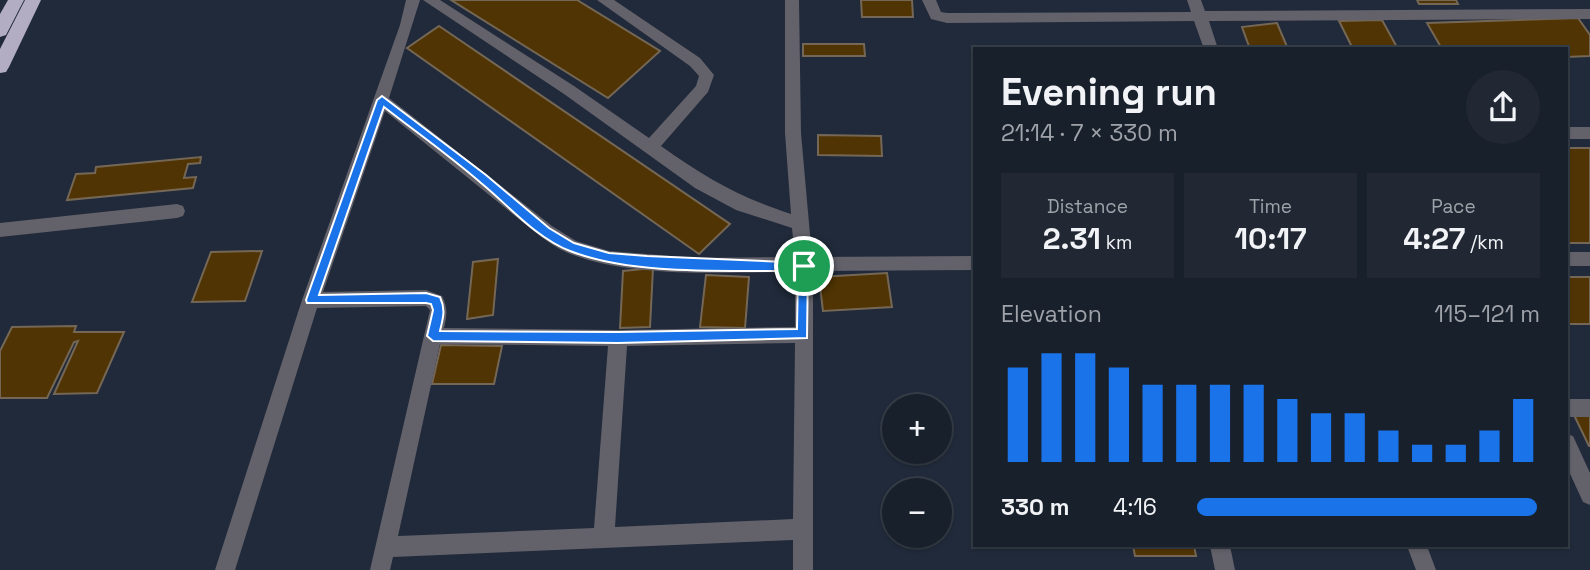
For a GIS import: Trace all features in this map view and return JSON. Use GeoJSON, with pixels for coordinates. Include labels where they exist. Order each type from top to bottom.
{"type":"FeatureCollection","features":[{"type":"Feature","properties":{"kind":"highway"},"geometry":{"type":"LineString","coordinates":[[0,31],[16,0]]}},
{"type":"Feature","properties":{"kind":"highway"},"geometry":{"type":"LineString","coordinates":[[0,67],[33,0]]}},
{"type":"Feature","properties":{"kind":"street"},"geometry":{"type":"LineString","coordinates":[[225,570],[311,300],[382,100],[413,0]]}},
{"type":"Feature","properties":{"kind":"street"},"geometry":{"type":"LineString","coordinates":[[430,0],[569,90],[719,194],[742,205],[800,224]]}},
{"type":"Feature","properties":{"kind":"street"},"geometry":{"type":"LineString","coordinates":[[604,0],[695,62],[707,75],[703,89],[651,147]]}},
{"type":"Feature","properties":{"kind":"street"},"geometry":{"type":"LineString","coordinates":[[792,0],[793,133],[804,266],[803,570]]}},
{"type":"Feature","properties":{"kind":"street"},"geometry":{"type":"LineString","coordinates":[[929,0],[936,15],[947,18],[1590,14],[1584,4]]}},
{"type":"Feature","properties":{"kind":"street"},"geometry":{"type":"LineString","coordinates":[[1194,0],[1210,47]]}},
{"type":"Feature","properties":{"kind":"street"},"geometry":{"type":"LineString","coordinates":[[382,100],[545,231],[571,247],[609,258],[804,266],[973,263]]}},
{"type":"Feature","properties":{"kind":"street"},"geometry":{"type":"LineString","coordinates":[[1568,133],[1590,132]]}},
{"type":"Feature","properties":{"kind":"street"},"geometry":{"type":"LineString","coordinates":[[0,230],[177,211]]}},
{"type":"Feature","properties":{"kind":"street"},"geometry":{"type":"LineString","coordinates":[[1568,259],[1590,259]]}},
{"type":"Feature","properties":{"kind":"street"},"geometry":{"type":"LineString","coordinates":[[311,300],[426,298],[436,301],[439,310],[380,570]]}},
{"type":"Feature","properties":{"kind":"street"},"geometry":{"type":"LineString","coordinates":[[433,336],[618,338],[803,335]]}},
{"type":"Feature","properties":{"kind":"street"},"geometry":{"type":"LineString","coordinates":[[604,537],[618,338]]}},
{"type":"Feature","properties":{"kind":"street"},"geometry":{"type":"LineString","coordinates":[[1568,408],[1590,408]]}},
{"type":"Feature","properties":{"kind":"street"},"geometry":{"type":"LineString","coordinates":[[1568,447],[1590,495]]}},
{"type":"Feature","properties":{"kind":"street"},"geometry":{"type":"LineString","coordinates":[[385,547],[802,529]]}},
{"type":"Feature","properties":{"kind":"street"},"geometry":{"type":"LineString","coordinates":[[1220,547],[1225,570]]}},
{"type":"Feature","properties":{"kind":"street"},"geometry":{"type":"LineString","coordinates":[[1417,547],[1426,570]]}},
{"type":"Feature","properties":{"kind":"building"},"geometry":{"type":"Polygon","coordinates":[[[451,0],[577,0],[660,51],[608,98],[451,0]]]}},
{"type":"Feature","properties":{"kind":"building"},"geometry":{"type":"Polygon","coordinates":[[[861,0],[912,0],[913,17],[862,17],[861,0]]]}},
{"type":"Feature","properties":{"kind":"building"},"geometry":{"type":"Polygon","coordinates":[[[1417,0],[1456,0],[1458,4],[1419,4],[1417,0]]]}},
{"type":"Feature","properties":{"kind":"building"},"geometry":{"type":"Polygon","coordinates":[[[1578,18],[1590,35],[1590,56],[1568,57],[1568,47],[1441,47],[1427,23],[1578,18]]]}},
{"type":"Feature","properties":{"kind":"building"},"geometry":{"type":"Polygon","coordinates":[[[1382,20],[1397,47],[1352,47],[1339,21],[1382,20]]]}},
{"type":"Feature","properties":{"kind":"building"},"geometry":{"type":"Polygon","coordinates":[[[1277,23],[1287,47],[1249,47],[1242,27],[1277,23]]]}},
{"type":"Feature","properties":{"kind":"building"},"geometry":{"type":"Polygon","coordinates":[[[439,26],[730,224],[699,254],[407,48],[439,26]]]}},
{"type":"Feature","properties":{"kind":"building"},"geometry":{"type":"Polygon","coordinates":[[[803,44],[864,44],[865,56],[803,56],[803,44]]]}},
{"type":"Feature","properties":{"kind":"building"},"geometry":{"type":"Polygon","coordinates":[[[818,135],[881,136],[882,156],[818,155],[818,135]]]}},
{"type":"Feature","properties":{"kind":"building"},"geometry":{"type":"Polygon","coordinates":[[[1568,148],[1590,148],[1590,243],[1568,243],[1568,148]]]}},
{"type":"Feature","properties":{"kind":"building"},"geometry":{"type":"Polygon","coordinates":[[[201,157],[200,163],[188,164],[184,178],[196,177],[193,188],[67,200],[76,174],[95,173],[96,167],[201,157]]]}},
{"type":"Feature","properties":{"kind":"building"},"geometry":{"type":"Polygon","coordinates":[[[262,251],[245,301],[192,302],[211,252],[262,251]]]}},
{"type":"Feature","properties":{"kind":"building"},"geometry":{"type":"Polygon","coordinates":[[[498,259],[493,315],[467,319],[473,262],[498,259]]]}},
{"type":"Feature","properties":{"kind":"building"},"geometry":{"type":"Polygon","coordinates":[[[653,268],[650,327],[620,328],[623,271],[653,268]]]}},
{"type":"Feature","properties":{"kind":"building"},"geometry":{"type":"Polygon","coordinates":[[[887,273],[892,307],[823,311],[819,277],[887,273]]]}},
{"type":"Feature","properties":{"kind":"building"},"geometry":{"type":"Polygon","coordinates":[[[706,275],[749,277],[745,328],[700,327],[706,275]]]}},
{"type":"Feature","properties":{"kind":"building"},"geometry":{"type":"Polygon","coordinates":[[[1568,277],[1590,277],[1590,324],[1568,324],[1568,277]]]}},
{"type":"Feature","properties":{"kind":"building"},"geometry":{"type":"Polygon","coordinates":[[[76,326],[74,332],[124,332],[97,393],[54,394],[78,341],[74,342],[47,398],[0,398],[0,351],[12,327],[76,326]]]}},
{"type":"Feature","properties":{"kind":"building"},"geometry":{"type":"Polygon","coordinates":[[[441,345],[502,346],[494,384],[432,384],[441,345]]]}},
{"type":"Feature","properties":{"kind":"building"},"geometry":{"type":"Polygon","coordinates":[[[1573,413],[1590,414],[1590,446],[1589,446],[1573,413]]]}},
{"type":"Feature","properties":{"kind":"building"},"geometry":{"type":"Polygon","coordinates":[[[1133,547],[1194,547],[1196,556],[1135,556],[1133,547]]]}},
{"type":"Feature","properties":{"kind":"route"},"geometry":{"type":"LineString","coordinates":[[382,100],[545,231],[571,247],[609,258],[696,265],[804,266],[803,335],[618,338],[433,336],[439,310],[436,301],[426,298],[311,300],[382,100]]}}]}
